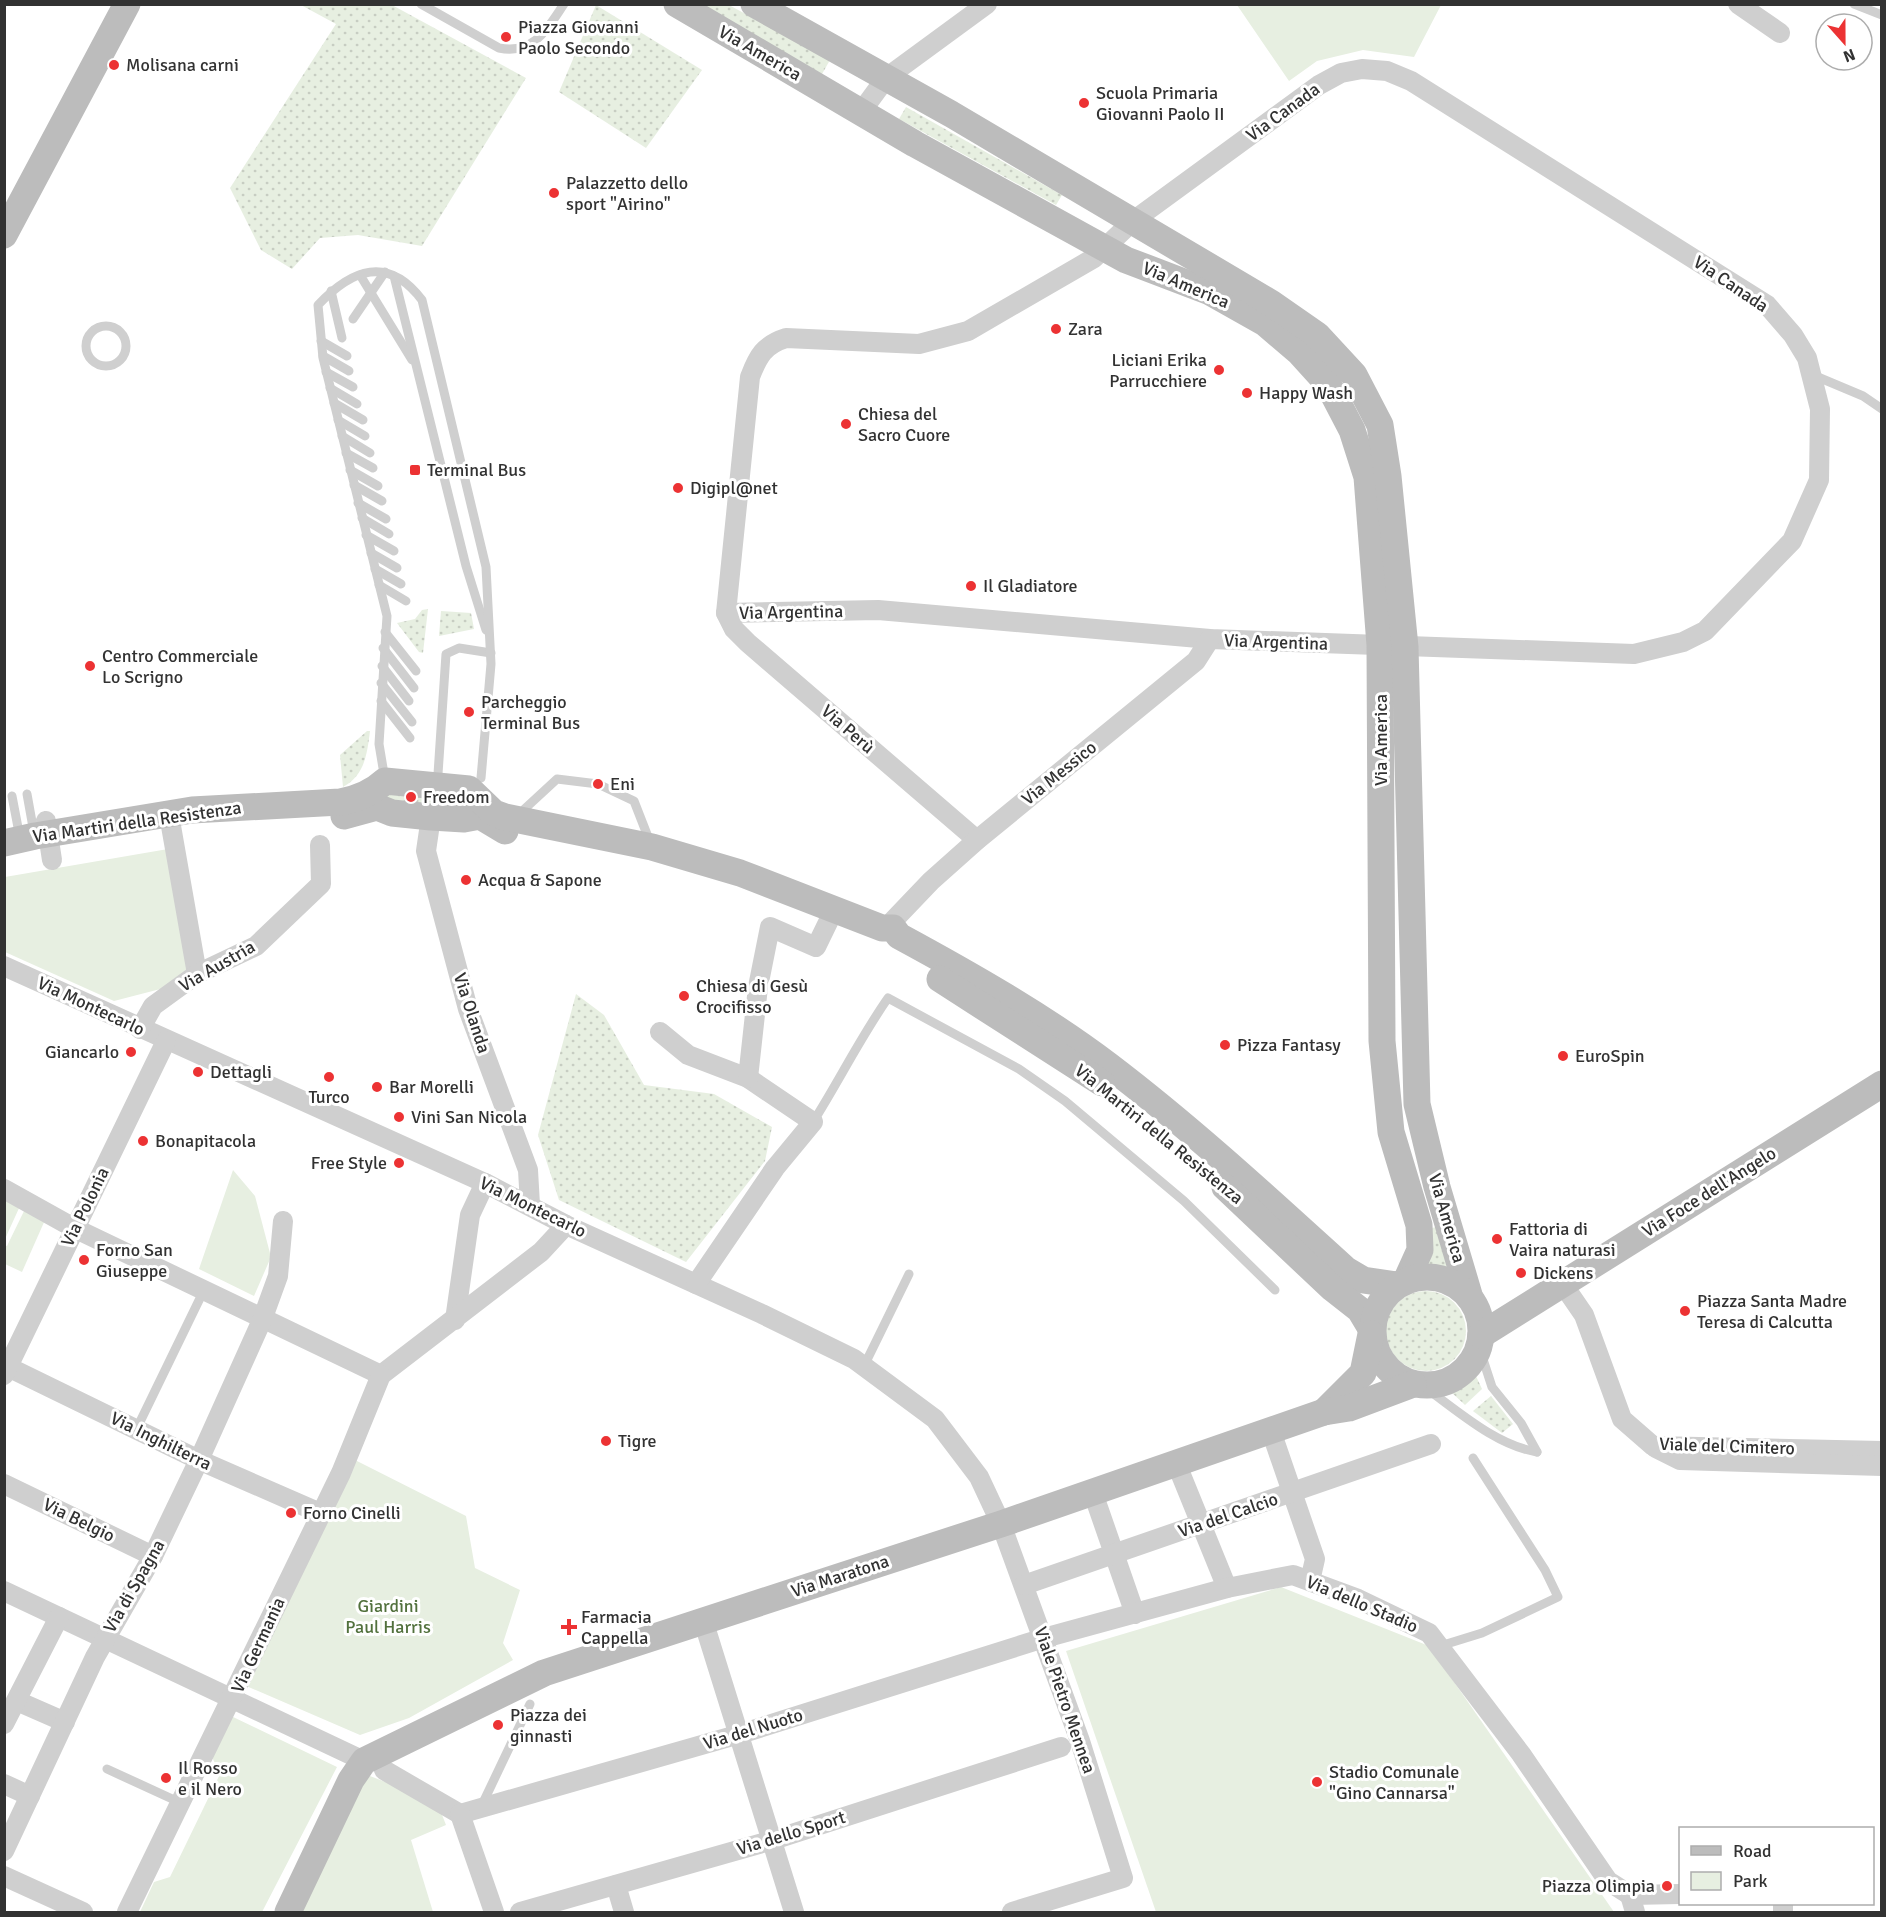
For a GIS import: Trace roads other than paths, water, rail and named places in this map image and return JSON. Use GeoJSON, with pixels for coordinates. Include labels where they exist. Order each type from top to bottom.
{"type":"FeatureCollection","features":[{"type":"Feature","properties":{"kind":"street"},"geometry":{"type":"LineString","coordinates":[[4,235],[127,4]]}},
{"type":"Feature","properties":{"kind":"street","name":"Via America"},"geometry":{"type":"LineString","coordinates":[[677,4],[861,112],[1119,235],[1271,303],[1308,328],[1354,375],[1380,425],[1388,476],[1392,646],[1417,1104],[1437,1188],[1472,1300]]}},
{"type":"Feature","properties":{"kind":"street","name":"Via America"},"geometry":{"type":"LineString","coordinates":[[754,4],[886,78],[1119,235],[1126,260],[1210,292],[1265,323],[1299,352],[1328,384],[1352,430],[1367,477],[1392,646],[1382,1029],[1392,1132],[1419,1225],[1420,1250],[1402,1283]]}},
{"type":"Feature","properties":{"kind":"street"},"geometry":{"type":"LineString","coordinates":[[861,112],[886,78],[987,4]]}},
{"type":"Feature","properties":{"kind":"street"},"geometry":{"type":"LineString","coordinates":[[1738,4],[1780,33]]}},
{"type":"Feature","properties":{"kind":"street","name":"Via Canada"},"geometry":{"type":"LineString","coordinates":[[1119,235],[1319,85],[1341,73],[1362,69],[1387,71],[1411,81],[1767,305],[1793,335],[1807,358],[1820,409],[1819,480],[1792,541],[1705,631],[1683,642],[1634,654],[1392,646]]}},
{"type":"Feature","properties":{"kind":"street","name":"Via Argentina"},"geometry":{"type":"LineString","coordinates":[[1119,235],[985,323],[945,339],[919,344],[786,338],[768,344],[757,357],[750,377],[726,613],[878,610],[1209,639],[1392,646]]}},
{"type":"Feature","properties":{"kind":"street","name":"Via Perù"},"geometry":{"type":"LineString","coordinates":[[726,613],[734,629],[748,643],[977,840]]}},
{"type":"Feature","properties":{"kind":"street","name":"Via Messico"},"geometry":{"type":"LineString","coordinates":[[888,935],[907,907],[931,881],[977,840],[1196,661],[1209,639]]}},
{"type":"Feature","properties":{"kind":"street","name":"Via Martiri della Resistenza"},"geometry":{"type":"LineString","coordinates":[[33,842],[192,810],[340,802],[379,793],[469,789],[482,798],[494,813],[652,847],[740,873],[831,914]]}},
{"type":"Feature","properties":{"kind":"street"},"geometry":{"type":"LineString","coordinates":[[379,793],[392,813],[464,819],[482,798]]}},
{"type":"Feature","properties":{"kind":"street","name":"Via Martiri della Resistenza"},"geometry":{"type":"LineString","coordinates":[[33,842],[171,826],[218,818],[352,816],[379,793]]}},
{"type":"Feature","properties":{"kind":"street","name":"Via Martiri della Resistenza"},"geometry":{"type":"LineString","coordinates":[[482,798],[502,830],[616,848],[739,880],[888,935],[1028,1010],[1108,1065],[1258,1190],[1346,1270],[1363,1280],[1402,1283],[1423,1277],[1442,1279],[1460,1288],[1472,1300]]}},
{"type":"Feature","properties":{"kind":"street","name":"Via Olanda"},"geometry":{"type":"LineString","coordinates":[[431,817],[426,851],[468,1009],[528,1170],[530,1205]]}},
{"type":"Feature","properties":{"kind":"street","name":"Via Martiri della Resistenza"},"geometry":{"type":"LineString","coordinates":[[171,826],[197,974]]}},
{"type":"Feature","properties":{"kind":"street","name":"Via Austria"},"geometry":{"type":"LineString","coordinates":[[140,1029],[153,1006],[197,974],[256,946],[321,884],[321,844]]}},
{"type":"Feature","properties":{"kind":"street"},"geometry":{"type":"LineString","coordinates":[[748,1078],[758,987],[770,927],[816,947],[831,914]]}},
{"type":"Feature","properties":{"kind":"street","name":"Via Martiri della Resistenza"},"geometry":{"type":"LineString","coordinates":[[888,935],[911,961],[1095,1078],[1243,1202],[1332,1288],[1360,1310],[1372,1330],[1380,1360],[1393,1375],[1418,1385]]}},
{"type":"Feature","properties":{"kind":"street","name":"Via Montecarlo"},"geometry":{"type":"LineString","coordinates":[[4,966],[485,1184],[566,1225],[854,1359],[935,1419],[979,1477],[1001,1524]]}},
{"type":"Feature","properties":{"kind":"street"},"geometry":{"type":"LineString","coordinates":[[660,1032],[688,1055],[748,1078],[813,1122],[775,1168],[696,1284]]}},
{"type":"Feature","properties":{"kind":"street","name":"Via Polonia"},"geometry":{"type":"LineString","coordinates":[[6,1369],[166,1041]]}},
{"type":"Feature","properties":{"kind":"street"},"geometry":{"type":"LineString","coordinates":[[1385,1070],[1416,1067]]}},
{"type":"Feature","properties":{"kind":"street","name":"Via Foce dell'Angelo"},"geometry":{"type":"LineString","coordinates":[[1480,1341],[1536,1299],[1881,1084]]}},
{"type":"Feature","properties":{"kind":"street"},"geometry":{"type":"LineString","coordinates":[[455,1320],[470,1215],[485,1184]]}},
{"type":"Feature","properties":{"kind":"street"},"geometry":{"type":"LineString","coordinates":[[4,1189],[74,1228],[381,1375],[541,1252],[566,1225]]}},
{"type":"Feature","properties":{"kind":"street","name":"Via di Spagna"},"geometry":{"type":"LineString","coordinates":[[4,1851],[104,1640],[153,1556],[262,1320],[278,1276],[284,1221]]}},
{"type":"Feature","properties":{"kind":"street"},"geometry":{"type":"LineString","coordinates":[[1372,1330],[1375,1313],[1383,1298],[1402,1283]]}},
{"type":"Feature","properties":{"kind":"street","name":"Viale del Cimitero"},"geometry":{"type":"LineString","coordinates":[[1562,1283],[1584,1315],[1622,1419],[1653,1446],[1881,1451]]}},
{"type":"Feature","properties":{"kind":"street","name":"Via Foce dell'Angelo"},"geometry":{"type":"LineString","coordinates":[[1472,1300],[1505,1306],[1536,1299]]}},
{"type":"Feature","properties":{"kind":"street"},"geometry":{"type":"LineString","coordinates":[[1418,1385],[1438,1384],[1457,1377],[1469,1365],[1480,1341],[1480,1320],[1472,1300]]}},
{"type":"Feature","properties":{"kind":"street","name":"Via Maratona"},"geometry":{"type":"LineString","coordinates":[[1324,1412],[1363,1373],[1368,1358],[1372,1330]]}},
{"type":"Feature","properties":{"kind":"street","name":"Via Inghilterra"},"geometry":{"type":"LineString","coordinates":[[6,1369],[136,1428],[199,1460],[320,1513]]}},
{"type":"Feature","properties":{"kind":"street","name":"Via Germania"},"geometry":{"type":"LineString","coordinates":[[127,1912],[341,1473],[381,1375]]}},
{"type":"Feature","properties":{"kind":"street","name":"Via Maratona"},"geometry":{"type":"LineString","coordinates":[[374,1765],[524,1681],[1177,1465],[1324,1412],[1349,1408],[1418,1385]]}},
{"type":"Feature","properties":{"kind":"street"},"geometry":{"type":"LineString","coordinates":[[1271,1431],[1294,1492],[1315,1559],[1310,1581]]}},
{"type":"Feature","properties":{"kind":"street","name":"Via del Calcio"},"geometry":{"type":"LineString","coordinates":[[1024,1585],[1431,1444]]}},
{"type":"Feature","properties":{"kind":"street"},"geometry":{"type":"LineString","coordinates":[[1653,1446],[1680,1460],[1881,1466]]}},
{"type":"Feature","properties":{"kind":"street"},"geometry":{"type":"LineString","coordinates":[[1177,1465],[1227,1588]]}},
{"type":"Feature","properties":{"kind":"street","name":"Via Belgio"},"geometry":{"type":"LineString","coordinates":[[4,1484],[153,1556]]}},
{"type":"Feature","properties":{"kind":"street"},"geometry":{"type":"LineString","coordinates":[[1093,1493],[1135,1614]]}},
{"type":"Feature","properties":{"kind":"street","name":"Viale Pietro Mennea"},"geometry":{"type":"LineString","coordinates":[[1001,1524],[1044,1638],[1123,1878],[1012,1912]]}},
{"type":"Feature","properties":{"kind":"street","name":"Via dello Stadio"},"geometry":{"type":"LineString","coordinates":[[1044,1638],[1227,1588],[1293,1575],[1358,1599],[1429,1633],[1521,1754],[1600,1873],[1633,1904],[1679,1894]]}},
{"type":"Feature","properties":{"kind":"street"},"geometry":{"type":"LineString","coordinates":[[4,1591],[374,1765],[460,1814],[494,1912]]}},
{"type":"Feature","properties":{"kind":"street"},"geometry":{"type":"LineString","coordinates":[[4,1724],[58,1617]]}},
{"type":"Feature","properties":{"kind":"street"},"geometry":{"type":"LineString","coordinates":[[703,1620],[794,1912]]}},
{"type":"Feature","properties":{"kind":"street","name":"Via del Nuoto"},"geometry":{"type":"LineString","coordinates":[[460,1814],[740,1734],[1044,1638]]}},
{"type":"Feature","properties":{"kind":"street"},"geometry":{"type":"LineString","coordinates":[[16,1701],[64,1722]]}},
{"type":"Feature","properties":{"kind":"street","name":"Via dello Sport"},"geometry":{"type":"LineString","coordinates":[[520,1912],[773,1840],[1060,1747]]}},
{"type":"Feature","properties":{"kind":"street"},"geometry":{"type":"LineString","coordinates":[[288,1912],[351,1780],[374,1765]]}},
{"type":"Feature","properties":{"kind":"street"},"geometry":{"type":"LineString","coordinates":[[4,1784],[30,1796]]}},
{"type":"Feature","properties":{"kind":"street"},"geometry":{"type":"LineString","coordinates":[[4,1876],[83,1912]]}},
{"type":"Feature","properties":{"kind":"street"},"geometry":{"type":"LineString","coordinates":[[616,1885],[624,1912]]}},
{"type":"Feature","properties":{"kind":"lane"},"geometry":{"type":"LineString","coordinates":[[421,4],[500,48],[510,50],[534,43],[564,4]]}},
{"type":"Feature","properties":{"kind":"lane"},"geometry":{"type":"LineString","coordinates":[[1854,4],[1881,15]]}},
{"type":"Feature","properties":{"kind":"lane"},"geometry":{"type":"LineString","coordinates":[[353,319],[385,272]]}},
{"type":"Feature","properties":{"kind":"lane"},"geometry":{"type":"LineString","coordinates":[[379,793],[381,683],[387,616],[326,372],[318,305],[347,278],[385,272],[410,285],[422,300],[486,567],[491,650],[482,798]]}},
{"type":"Feature","properties":{"kind":"lane"},"geometry":{"type":"LineString","coordinates":[[360,275],[417,367]]}},
{"type":"Feature","properties":{"kind":"lane"},"geometry":{"type":"LineString","coordinates":[[394,276],[466,566],[491,650]]}},
{"type":"Feature","properties":{"kind":"lane"},"geometry":{"type":"LineString","coordinates":[[331,291],[342,338]]}},
{"type":"Feature","properties":{"kind":"lane"},"geometry":{"type":"LineString","coordinates":[[105,326],[118,330],[126,341],[121,360],[109,366],[102,366],[91,360],[85,348],[92,331],[105,326]]}},
{"type":"Feature","properties":{"kind":"lane"},"geometry":{"type":"LineString","coordinates":[[321,341],[347,356]]}},
{"type":"Feature","properties":{"kind":"lane"},"geometry":{"type":"LineString","coordinates":[[323,356],[349,371]]}},
{"type":"Feature","properties":{"kind":"lane"},"geometry":{"type":"LineString","coordinates":[[326,372],[353,387]]}},
{"type":"Feature","properties":{"kind":"lane"},"geometry":{"type":"LineString","coordinates":[[1811,374],[1863,396],[1881,409]]}},
{"type":"Feature","properties":{"kind":"lane"},"geometry":{"type":"LineString","coordinates":[[330,388],[357,404]]}},
{"type":"Feature","properties":{"kind":"lane"},"geometry":{"type":"LineString","coordinates":[[334,403],[363,420]]}},
{"type":"Feature","properties":{"kind":"lane"},"geometry":{"type":"LineString","coordinates":[[338,420],[365,436]]}},
{"type":"Feature","properties":{"kind":"lane"},"geometry":{"type":"LineString","coordinates":[[342,436],[370,453]]}},
{"type":"Feature","properties":{"kind":"lane"},"geometry":{"type":"LineString","coordinates":[[346,453],[373,468]]}},
{"type":"Feature","properties":{"kind":"lane"},"geometry":{"type":"LineString","coordinates":[[350,470],[378,486]]}},
{"type":"Feature","properties":{"kind":"lane"},"geometry":{"type":"LineString","coordinates":[[354,485],[382,501]]}},
{"type":"Feature","properties":{"kind":"lane"},"geometry":{"type":"LineString","coordinates":[[358,503],[386,519]]}},
{"type":"Feature","properties":{"kind":"lane"},"geometry":{"type":"LineString","coordinates":[[362,518],[389,534]]}},
{"type":"Feature","properties":{"kind":"lane"},"geometry":{"type":"LineString","coordinates":[[366,535],[394,551]]}},
{"type":"Feature","properties":{"kind":"lane"},"geometry":{"type":"LineString","coordinates":[[371,553],[397,568]]}},
{"type":"Feature","properties":{"kind":"lane"},"geometry":{"type":"LineString","coordinates":[[375,568],[401,584]]}},
{"type":"Feature","properties":{"kind":"lane"},"geometry":{"type":"LineString","coordinates":[[379,585],[406,601]]}},
{"type":"Feature","properties":{"kind":"lane"},"geometry":{"type":"LineString","coordinates":[[385,632],[416,671]]}},
{"type":"Feature","properties":{"kind":"lane"},"geometry":{"type":"LineString","coordinates":[[383,648],[414,688]]}},
{"type":"Feature","properties":{"kind":"lane"},"geometry":{"type":"LineString","coordinates":[[438,774],[446,654],[459,648],[491,650]]}},
{"type":"Feature","properties":{"kind":"lane"},"geometry":{"type":"LineString","coordinates":[[382,666],[409,701]]}},
{"type":"Feature","properties":{"kind":"lane"},"geometry":{"type":"LineString","coordinates":[[381,683],[412,722]]}},
{"type":"Feature","properties":{"kind":"lane"},"geometry":{"type":"LineString","coordinates":[[381,701],[410,738]]}},
{"type":"Feature","properties":{"kind":"lane"},"geometry":{"type":"LineString","coordinates":[[514,819],[557,779],[598,784],[634,801],[652,847]]}},
{"type":"Feature","properties":{"kind":"lane"},"geometry":{"type":"LineString","coordinates":[[27,794],[33,842]]}},
{"type":"Feature","properties":{"kind":"lane"},"geometry":{"type":"LineString","coordinates":[[12,796],[33,842]]}},
{"type":"Feature","properties":{"kind":"lane"},"geometry":{"type":"LineString","coordinates":[[813,1122],[848,1067],[867,1029],[888,998],[1019,1069],[1065,1101],[1184,1201],[1275,1290]]}},
{"type":"Feature","properties":{"kind":"lane"},"geometry":{"type":"LineString","coordinates":[[864,1366],[909,1274]]}},
{"type":"Feature","properties":{"kind":"lane"},"geometry":{"type":"LineString","coordinates":[[136,1428],[204,1290]]}},
{"type":"Feature","properties":{"kind":"lane"},"geometry":{"type":"LineString","coordinates":[[1418,1385],[1490,1432],[1524,1450],[1537,1452],[1521,1423],[1492,1387],[1480,1341]]}},
{"type":"Feature","properties":{"kind":"lane"},"geometry":{"type":"LineString","coordinates":[[1440,1646],[1482,1634],[1557,1597],[1545,1569],[1473,1458]]}},
{"type":"Feature","properties":{"kind":"lane"},"geometry":{"type":"LineString","coordinates":[[480,1809],[530,1704]]}},
{"type":"Feature","properties":{"kind":"lane"},"geometry":{"type":"LineString","coordinates":[[107,1769],[180,1803]]}},
{"type":"Feature","properties":{"kind":"place","name":"Piazza Giovanni Paolo Secondo"},"geometry":{"type":"Point","coordinates":[506,37]}},
{"type":"Feature","properties":{"kind":"place","name":"Molisana carni"},"geometry":{"type":"Point","coordinates":[114,65]}},
{"type":"Feature","properties":{"kind":"place","name":"Scuola Primaria Giovanni Paolo II"},"geometry":{"type":"Point","coordinates":[1084,103]}},
{"type":"Feature","properties":{"kind":"place","name":"Palazzetto dello sport \"Airino\""},"geometry":{"type":"Point","coordinates":[554,193]}},
{"type":"Feature","properties":{"kind":"place","name":"Zara"},"geometry":{"type":"Point","coordinates":[1056,329]}},
{"type":"Feature","properties":{"kind":"place","name":"Liciani Erika Parrucchiere"},"geometry":{"type":"Point","coordinates":[1219,370]}},
{"type":"Feature","properties":{"kind":"place","name":"Happy Wash"},"geometry":{"type":"Point","coordinates":[1247,393]}},
{"type":"Feature","properties":{"kind":"place","name":"Chiesa del Sacro Cuore"},"geometry":{"type":"Point","coordinates":[846,424]}},
{"type":"Feature","properties":{"kind":"place","name":"Terminal Bus"},"geometry":{"type":"Point","coordinates":[415,470]}},
{"type":"Feature","properties":{"kind":"place","name":"Digipl@net"},"geometry":{"type":"Point","coordinates":[678,488]}},
{"type":"Feature","properties":{"kind":"place","name":"Il Gladiatore"},"geometry":{"type":"Point","coordinates":[971,586]}},
{"type":"Feature","properties":{"kind":"place","name":"Centro Commerciale Lo Scrigno"},"geometry":{"type":"Point","coordinates":[90,666]}},
{"type":"Feature","properties":{"kind":"place","name":"Parcheggio Terminal Bus"},"geometry":{"type":"Point","coordinates":[469,712]}},
{"type":"Feature","properties":{"kind":"place","name":"Eni"},"geometry":{"type":"Point","coordinates":[598,784]}},
{"type":"Feature","properties":{"kind":"place","name":"Freedom"},"geometry":{"type":"Point","coordinates":[411,797]}},
{"type":"Feature","properties":{"kind":"place","name":"Acqua & Sapone"},"geometry":{"type":"Point","coordinates":[466,880]}},
{"type":"Feature","properties":{"kind":"place","name":"Chiesa di Gesù Crocifisso"},"geometry":{"type":"Point","coordinates":[684,996]}},
{"type":"Feature","properties":{"kind":"place","name":"Pizza Fantasy"},"geometry":{"type":"Point","coordinates":[1225,1045]}},
{"type":"Feature","properties":{"kind":"place","name":"Giancarlo"},"geometry":{"type":"Point","coordinates":[131,1052]}},
{"type":"Feature","properties":{"kind":"place","name":"EuroSpin"},"geometry":{"type":"Point","coordinates":[1563,1056]}},
{"type":"Feature","properties":{"kind":"place","name":"Dettagli"},"geometry":{"type":"Point","coordinates":[198,1072]}},
{"type":"Feature","properties":{"kind":"place","name":"Turco"},"geometry":{"type":"Point","coordinates":[329,1077]}},
{"type":"Feature","properties":{"kind":"place","name":"Bar Morelli"},"geometry":{"type":"Point","coordinates":[377,1087]}},
{"type":"Feature","properties":{"kind":"place","name":"Vini San Nicola"},"geometry":{"type":"Point","coordinates":[399,1117]}},
{"type":"Feature","properties":{"kind":"place","name":"Bonapitacola"},"geometry":{"type":"Point","coordinates":[143,1141]}},
{"type":"Feature","properties":{"kind":"place","name":"Free Style"},"geometry":{"type":"Point","coordinates":[399,1163]}},
{"type":"Feature","properties":{"kind":"place","name":"Fattoria di Vaira naturasi"},"geometry":{"type":"Point","coordinates":[1497,1239]}},
{"type":"Feature","properties":{"kind":"place","name":"Forno San Giuseppe"},"geometry":{"type":"Point","coordinates":[84,1260]}},
{"type":"Feature","properties":{"kind":"place","name":"Dickens"},"geometry":{"type":"Point","coordinates":[1521,1273]}},
{"type":"Feature","properties":{"kind":"place","name":"Piazza Santa Madre Teresa di Calcutta"},"geometry":{"type":"Point","coordinates":[1685,1311]}},
{"type":"Feature","properties":{"kind":"place","name":"Tigre"},"geometry":{"type":"Point","coordinates":[606,1441]}},
{"type":"Feature","properties":{"kind":"place","name":"Forno Cinelli"},"geometry":{"type":"Point","coordinates":[291,1513]}},
{"type":"Feature","properties":{"kind":"place","name":"Farmacia Cappella"},"geometry":{"type":"Point","coordinates":[569,1627]}},
{"type":"Feature","properties":{"kind":"place","name":"Piazza dei ginnasti"},"geometry":{"type":"Point","coordinates":[498,1725]}},
{"type":"Feature","properties":{"kind":"place","name":"Il Rosso e il Nero"},"geometry":{"type":"Point","coordinates":[166,1778]}},
{"type":"Feature","properties":{"kind":"place","name":"Stadio Comunale \"Gino Cannarsa\""},"geometry":{"type":"Point","coordinates":[1317,1782]}},
{"type":"Feature","properties":{"kind":"place","name":"Piazza Olimpia"},"geometry":{"type":"Point","coordinates":[1667,1886]}},
{"type":"Feature","properties":{"kind":"park label","name":"Giardini Paul Harris"},"geometry":{"type":"Point","coordinates":[388,1616]}}]}
